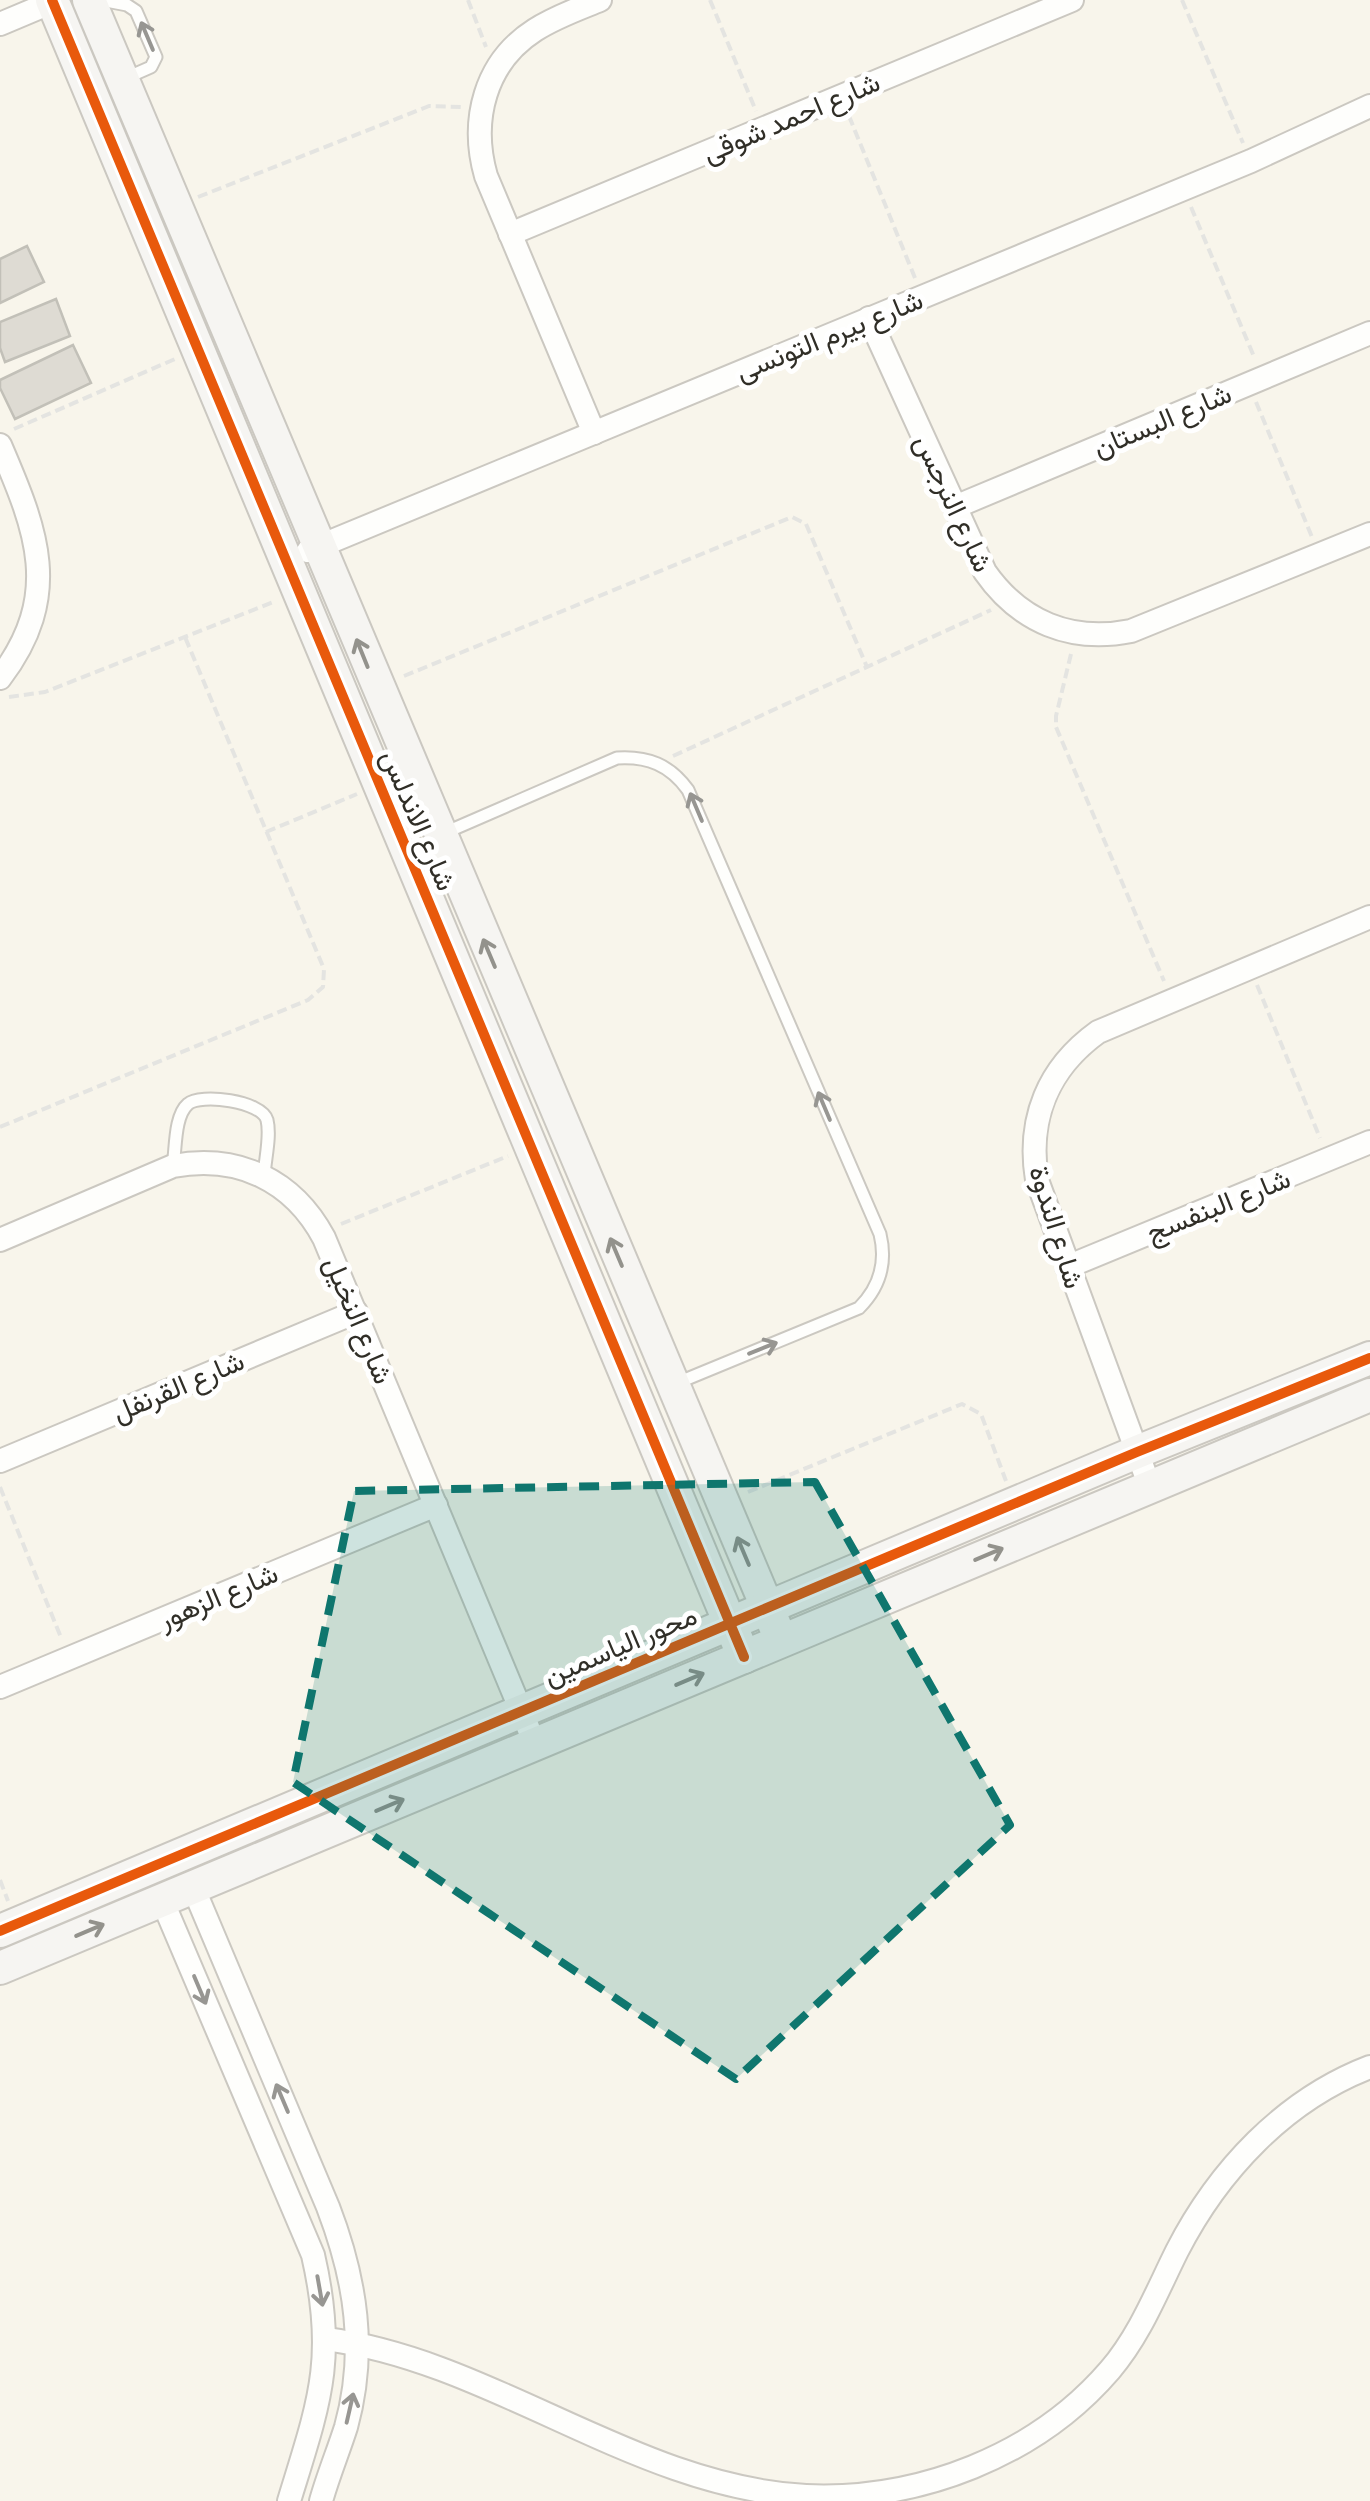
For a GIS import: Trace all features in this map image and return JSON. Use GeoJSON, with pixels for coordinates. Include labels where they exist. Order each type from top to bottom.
{"type":"FeatureCollection","features":[{"type":"Feature","properties":{"kind":"street","name":"شارع الاندلس"},"geometry":{"type":"LineString","coordinates":[[89,0],[782,1640]]}},
{"type":"Feature","properties":{"kind":"street"},"geometry":{"type":"LineString","coordinates":[[594,433],[482,161],[480,116],[495,71],[514,46],[539,27],[600,0]]}},
{"type":"Feature","properties":{"kind":"street","name":"شارع احمد شوقى"},"geometry":{"type":"LineString","coordinates":[[510,234],[1072,0]]}},
{"type":"Feature","properties":{"kind":"street","name":"شارع الاندلس"},"geometry":{"type":"LineString","coordinates":[[54,1],[744,1657]]}},
{"type":"Feature","properties":{"kind":"street"},"geometry":{"type":"LineString","coordinates":[[0,24],[54,1]]}},
{"type":"Feature","properties":{"kind":"street","name":"شارع بيرم التونسى"},"geometry":{"type":"LineString","coordinates":[[286,560],[1251,161],[1370,106]]}},
{"type":"Feature","properties":{"kind":"street","name":"شارع النرجس"},"geometry":{"type":"LineString","coordinates":[[870,318],[984,572],[1009,602],[1041,623],[1076,634],[1131,631],[1370,534]]}},
{"type":"Feature","properties":{"kind":"street","name":"شارع البستان"},"geometry":{"type":"LineString","coordinates":[[955,507],[1370,334]]}},
{"type":"Feature","properties":{"kind":"street"},"geometry":{"type":"LineString","coordinates":[[0,678],[23,643],[40,582],[32,520],[3,459]]}},
{"type":"Feature","properties":{"kind":"street","name":"شارع الندوة"},"geometry":{"type":"LineString","coordinates":[[1150,1486],[1067,1268],[1034,1163],[1035,1128],[1044,1094],[1062,1065],[1085,1041],[1112,1024],[1370,917]]}},
{"type":"Feature","properties":{"kind":"street","name":"شارع البنفسج"},"geometry":{"type":"LineString","coordinates":[[1067,1268],[1370,1142]]}},
{"type":"Feature","properties":{"kind":"street","name":"شارع النخيل"},"geometry":{"type":"LineString","coordinates":[[0,1240],[173,1166],[192,1163],[228,1164],[264,1176],[293,1196],[322,1232],[536,1744]]}},
{"type":"Feature","properties":{"kind":"street","name":"شارع القرنفل"},"geometry":{"type":"LineString","coordinates":[[0,1461],[356,1312]]}},
{"type":"Feature","properties":{"kind":"street","name":"محور الياسمين"},"geometry":{"type":"LineString","coordinates":[[0,1931],[1370,1358]]}},
{"type":"Feature","properties":{"kind":"street"},"geometry":{"type":"LineString","coordinates":[[0,1968],[1370,1395]]}},
{"type":"Feature","properties":{"kind":"street","name":"شارع الزهور"},"geometry":{"type":"LineString","coordinates":[[0,1687],[436,1505]]}},
{"type":"Feature","properties":{"kind":"street"},"geometry":{"type":"LineString","coordinates":[[193,1887],[345,2251],[355,2296],[358,2344],[354,2386],[345,2429],[320,2501]]}},
{"type":"Feature","properties":{"kind":"street"},"geometry":{"type":"LineString","coordinates":[[162,1900],[313,2255],[322,2296],[326,2339],[323,2382],[289,2501]]}},
{"type":"Feature","properties":{"kind":"street"},"geometry":{"type":"LineString","coordinates":[[326,2339],[416,2361],[671,2466],[737,2487],[807,2496],[876,2493],[938,2481],[1002,2455],[1061,2417],[1111,2368],[1146,2314],[1209,2196],[1249,2147],[1298,2106],[1370,2067]]}},
{"type":"Feature","properties":{"kind":"lane"},"geometry":{"type":"LineString","coordinates":[[101,0],[136,11],[156,57],[150,67],[122,80]]}},
{"type":"Feature","properties":{"kind":"lane"},"geometry":{"type":"LineString","coordinates":[[440,836],[604,762],[631,757],[670,770],[688,790],[880,1234],[884,1258],[874,1291],[849,1314],[673,1384]]}},
{"type":"Feature","properties":{"kind":"lane"},"geometry":{"type":"LineString","coordinates":[[173,1166],[180,1118],[186,1105],[198,1099],[252,1104],[263,1112],[268,1123],[264,1176]]}},
{"type":"Feature","properties":{"kind":"path"},"geometry":{"type":"LineString","coordinates":[[468,0],[495,71]]}},
{"type":"Feature","properties":{"kind":"path"},"geometry":{"type":"LineString","coordinates":[[710,0],[763,129]]}},
{"type":"Feature","properties":{"kind":"path"},"geometry":{"type":"LineString","coordinates":[[1182,0],[1251,161]]}},
{"type":"Feature","properties":{"kind":"path"},"geometry":{"type":"LineString","coordinates":[[841,96],[922,297]]}},
{"type":"Feature","properties":{"kind":"path"},"geometry":{"type":"LineString","coordinates":[[175,206],[430,106],[462,107],[480,116]]}},
{"type":"Feature","properties":{"kind":"path"},"geometry":{"type":"LineString","coordinates":[[1184,189],[1320,556]]}},
{"type":"Feature","properties":{"kind":"path"},"geometry":{"type":"LineString","coordinates":[[0,436],[198,350]]}},
{"type":"Feature","properties":{"kind":"path"},"geometry":{"type":"LineString","coordinates":[[377,688],[792,517],[806,524],[867,667]]}},
{"type":"Feature","properties":{"kind":"path"},"geometry":{"type":"LineString","coordinates":[[0,696],[45,692],[299,592]]}},
{"type":"Feature","properties":{"kind":"path"},"geometry":{"type":"LineString","coordinates":[[658,763],[1009,602]]}},
{"type":"Feature","properties":{"kind":"path"},"geometry":{"type":"LineString","coordinates":[[1076,634],[1056,727],[1172,999]]}},
{"type":"Feature","properties":{"kind":"path"},"geometry":{"type":"LineString","coordinates":[[0,1127],[308,1000],[320,993],[325,981],[324,969],[185,637]]}},
{"type":"Feature","properties":{"kind":"path"},"geometry":{"type":"LineString","coordinates":[[266,832],[380,784]]}},
{"type":"Feature","properties":{"kind":"path"},"geometry":{"type":"LineString","coordinates":[[1250,967],[1328,1160]]}},
{"type":"Feature","properties":{"kind":"path"},"geometry":{"type":"LineString","coordinates":[[322,1232],[531,1147]]}},
{"type":"Feature","properties":{"kind":"path"},"geometry":{"type":"LineString","coordinates":[[723,1502],[962,1404],[980,1414],[1015,1504]]}},
{"type":"Feature","properties":{"kind":"path"},"geometry":{"type":"LineString","coordinates":[[0,1487],[70,1658]]}},
{"type":"Feature","properties":{"kind":"highlighted area"},"geometry":{"type":"Polygon","coordinates":[[[815,1482],[1010,1825],[736,2079],[293,1782],[354,1491],[815,1482]]]}},
{"type":"Feature","properties":{"kind":"building"},"geometry":{"type":"Polygon","coordinates":[[[27,246],[44,282],[0,303],[0,259],[27,246]]]}},
{"type":"Feature","properties":{"kind":"building"},"geometry":{"type":"Polygon","coordinates":[[[56,299],[70,336],[5,362],[0,348],[0,322],[56,299]]]}},
{"type":"Feature","properties":{"kind":"building"},"geometry":{"type":"Polygon","coordinates":[[[73,345],[91,383],[15,419],[0,380],[73,345]]]}},
{"type":"Feature","properties":{"kind":"cycle path"},"geometry":{"type":"LineString","coordinates":[[52,0],[744,1657]]}},
{"type":"Feature","properties":{"kind":"cycle path"},"geometry":{"type":"LineString","coordinates":[[0,1931],[1137,1452],[1370,1358]]}}]}
